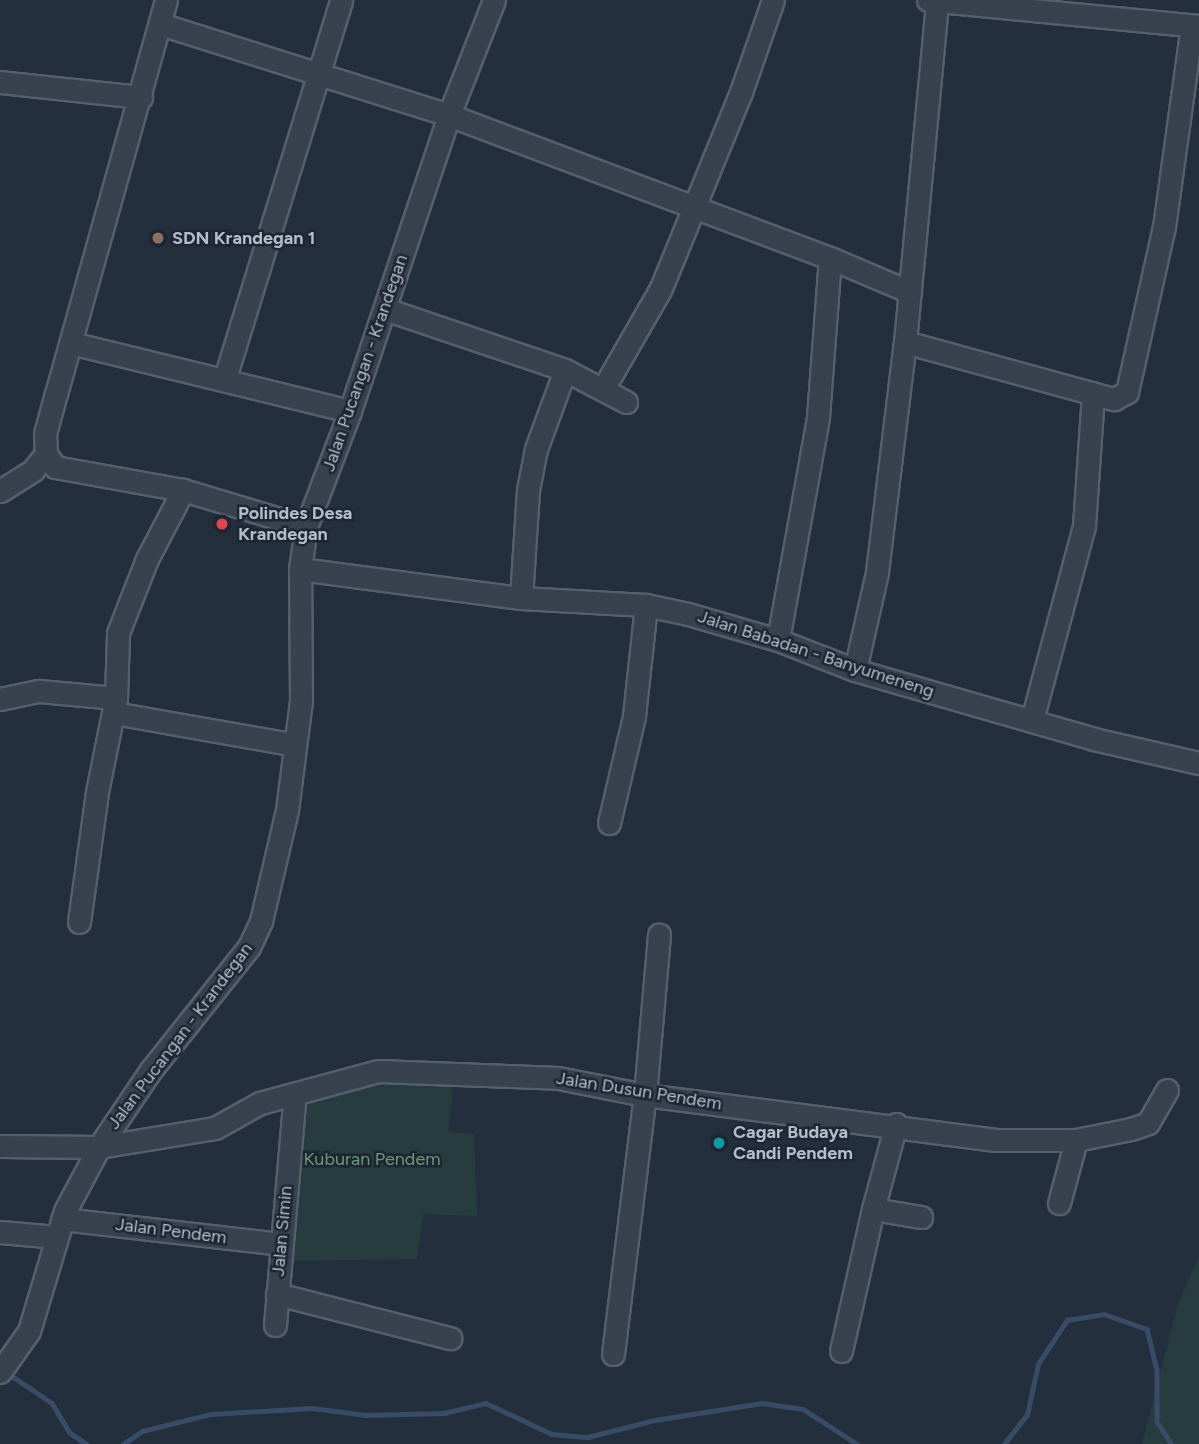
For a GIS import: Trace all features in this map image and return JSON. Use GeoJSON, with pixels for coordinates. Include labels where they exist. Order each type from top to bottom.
{"type":"FeatureCollection","features":[{"type":"Feature","properties":{"kind":"street"},"geometry":{"type":"LineString","coordinates":[[166,0],[45,434],[46,454],[55,467],[183,490],[306,527]]}},
{"type":"Feature","properties":{"kind":"street"},"geometry":{"type":"LineString","coordinates":[[225,378],[341,0]]}},
{"type":"Feature","properties":{"kind":"street","name":"Jalan Pucangan - Krandegan"},"geometry":{"type":"LineString","coordinates":[[0,1371],[29,1331],[60,1228],[99,1147],[151,1070],[233,969],[261,921],[287,810],[295,745],[304,648],[300,569],[306,527],[350,411],[449,116],[494,0]]}},
{"type":"Feature","properties":{"kind":"street"},"geometry":{"type":"LineString","coordinates":[[603,389],[661,288],[773,0]]}},
{"type":"Feature","properties":{"kind":"street"},"geometry":{"type":"LineString","coordinates":[[855,670],[877,572],[905,342],[933,2],[1013,4],[1196,26],[1164,227],[1127,392],[1120,397],[1093,393],[905,342]]}},
{"type":"Feature","properties":{"kind":"street"},"geometry":{"type":"LineString","coordinates":[[159,24],[449,116],[694,206],[910,292]]}},
{"type":"Feature","properties":{"kind":"street"},"geometry":{"type":"LineString","coordinates":[[0,82],[141,97]]}},
{"type":"Feature","properties":{"kind":"street"},"geometry":{"type":"LineString","coordinates":[[778,640],[818,417],[830,258]]}},
{"type":"Feature","properties":{"kind":"street"},"geometry":{"type":"LineString","coordinates":[[385,309],[565,370],[626,402]]}},
{"type":"Feature","properties":{"kind":"street"},"geometry":{"type":"LineString","coordinates":[[71,343],[225,378],[350,411]]}},
{"type":"Feature","properties":{"kind":"street"},"geometry":{"type":"LineString","coordinates":[[521,598],[528,490],[536,449],[565,370]]}},
{"type":"Feature","properties":{"kind":"street"},"geometry":{"type":"LineString","coordinates":[[1032,720],[1084,526],[1093,393]]}},
{"type":"Feature","properties":{"kind":"street"},"geometry":{"type":"LineString","coordinates":[[0,491],[33,470],[46,454]]}},
{"type":"Feature","properties":{"kind":"street"},"geometry":{"type":"LineString","coordinates":[[79,922],[97,792],[115,706],[118,633],[147,559],[183,490]]}},
{"type":"Feature","properties":{"kind":"street","name":"Jalan Babadan - Banyumeneng"},"geometry":{"type":"LineString","coordinates":[[300,569],[521,598],[646,606],[778,640],[855,670],[1199,763]]}},
{"type":"Feature","properties":{"kind":"street"},"geometry":{"type":"LineString","coordinates":[[609,823],[634,716],[646,606]]}},
{"type":"Feature","properties":{"kind":"street"},"geometry":{"type":"LineString","coordinates":[[0,699],[39,691],[295,745]]}},
{"type":"Feature","properties":{"kind":"street"},"geometry":{"type":"LineString","coordinates":[[613,1354],[645,1095],[659,935]]}},
{"type":"Feature","properties":{"kind":"street","name":"Jalan Dusun Pendem"},"geometry":{"type":"LineString","coordinates":[[0,1146],[99,1147],[215,1128],[260,1103],[379,1071],[446,1071],[558,1078],[645,1095],[895,1124],[994,1140],[1076,1140],[1148,1123],[1167,1090]]}},
{"type":"Feature","properties":{"kind":"street","name":"Jalan Simin"},"geometry":{"type":"LineString","coordinates":[[275,1325],[295,1094]]}},
{"type":"Feature","properties":{"kind":"street"},"geometry":{"type":"LineString","coordinates":[[841,1351],[895,1124]]}},
{"type":"Feature","properties":{"kind":"street"},"geometry":{"type":"LineString","coordinates":[[1059,1203],[1076,1140]]}},
{"type":"Feature","properties":{"kind":"street"},"geometry":{"type":"LineString","coordinates":[[873,1209],[921,1217]]}},
{"type":"Feature","properties":{"kind":"street","name":"Jalan Pendem"},"geometry":{"type":"LineString","coordinates":[[0,1232],[60,1228],[281,1244]]}},
{"type":"Feature","properties":{"kind":"street"},"geometry":{"type":"LineString","coordinates":[[277,1294],[450,1338]]}},
{"type":"Feature","properties":{"kind":"green space","name":"Kuburan Pendem"},"geometry":{"type":"Polygon","coordinates":[[[454,1078],[448,1132],[474,1134],[477,1216],[423,1214],[417,1259],[287,1261],[300,1096],[367,1083],[454,1078]]]}},
{"type":"Feature","properties":{"kind":"green space"},"geometry":{"type":"Polygon","coordinates":[[[1199,1255],[1199,1444],[1142,1444],[1177,1307],[1199,1255]]]}},
{"type":"Feature","properties":{"kind":"waterway"},"geometry":{"type":"LineString","coordinates":[[1004,1444],[1027,1415],[1038,1364],[1067,1320],[1104,1314],[1147,1329],[1157,1370],[1157,1422],[1172,1444]]}},
{"type":"Feature","properties":{"kind":"waterway"},"geometry":{"type":"LineString","coordinates":[[6,1372],[52,1403],[70,1433],[87,1444]]}},
{"type":"Feature","properties":{"kind":"waterway"},"geometry":{"type":"LineString","coordinates":[[123,1444],[142,1431],[211,1414],[312,1408],[366,1415],[444,1413],[486,1403],[552,1434],[588,1437],[655,1420],[762,1403],[803,1409],[857,1444]]}},
{"type":"Feature","properties":{"kind":"place","name":"SDN Krandegan 1"},"geometry":{"type":"Point","coordinates":[158,238]}},
{"type":"Feature","properties":{"kind":"place","name":"Polindes Desa Krandegan"},"geometry":{"type":"Point","coordinates":[222,524]}},
{"type":"Feature","properties":{"kind":"place","name":"Cagar Budaya Candi Pendem"},"geometry":{"type":"Point","coordinates":[719,1143]}}]}
